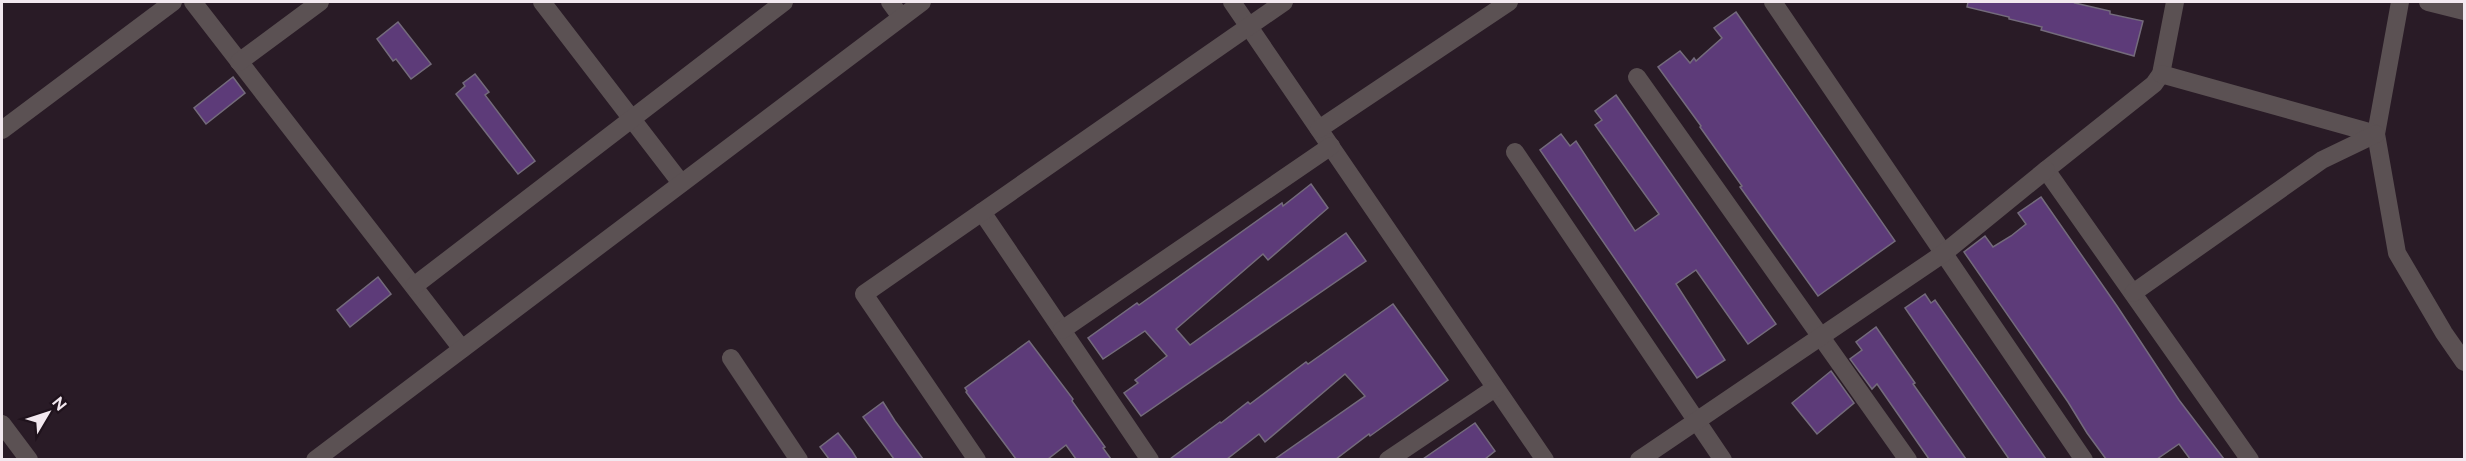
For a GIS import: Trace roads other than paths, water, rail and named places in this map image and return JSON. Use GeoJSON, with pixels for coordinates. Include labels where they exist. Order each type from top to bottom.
{"type":"FeatureCollection","features":[{"type":"Feature","properties":{"kind":"street"},"geometry":{"type":"LineString","coordinates":[[2,130],[172,2]]}},
{"type":"Feature","properties":{"kind":"street"},"geometry":{"type":"LineString","coordinates":[[193,2],[462,349]]}},
{"type":"Feature","properties":{"kind":"street"},"geometry":{"type":"LineString","coordinates":[[239,62],[320,2]]}},
{"type":"Feature","properties":{"kind":"street"},"geometry":{"type":"LineString","coordinates":[[542,2],[681,183]]}},
{"type":"Feature","properties":{"kind":"street"},"geometry":{"type":"LineString","coordinates":[[414,286],[784,2]]}},
{"type":"Feature","properties":{"kind":"street"},"geometry":{"type":"LineString","coordinates":[[890,2],[901,18]]}},
{"type":"Feature","properties":{"kind":"street"},"geometry":{"type":"LineString","coordinates":[[315,459],[922,2]]}},
{"type":"Feature","properties":{"kind":"street"},"geometry":{"type":"LineString","coordinates":[[1232,2],[1545,459]]}},
{"type":"Feature","properties":{"kind":"street"},"geometry":{"type":"LineString","coordinates":[[977,459],[864,294],[1284,2]]}},
{"type":"Feature","properties":{"kind":"street"},"geometry":{"type":"LineString","coordinates":[[1318,129],[1509,2]]}},
{"type":"Feature","properties":{"kind":"street"},"geometry":{"type":"LineString","coordinates":[[1773,2],[2084,459]]}},
{"type":"Feature","properties":{"kind":"street"},"geometry":{"type":"LineString","coordinates":[[1640,459],[1698,422],[1944,252],[2154,84],[2161,74],[2175,2]]}},
{"type":"Feature","properties":{"kind":"street"},"geometry":{"type":"LineString","coordinates":[[2400,2],[2376,134],[2397,253],[2444,333],[2464,362]]}},
{"type":"Feature","properties":{"kind":"street"},"geometry":{"type":"LineString","coordinates":[[2428,2],[2464,11]]}},
{"type":"Feature","properties":{"kind":"street"},"geometry":{"type":"LineString","coordinates":[[2161,74],[2376,134]]}},
{"type":"Feature","properties":{"kind":"street"},"geometry":{"type":"LineString","coordinates":[[1637,77],[1908,459]]}},
{"type":"Feature","properties":{"kind":"street"},"geometry":{"type":"LineString","coordinates":[[2133,293],[2322,160],[2376,134]]}},
{"type":"Feature","properties":{"kind":"street"},"geometry":{"type":"LineString","coordinates":[[1062,330],[1330,146]]}},
{"type":"Feature","properties":{"kind":"street"},"geometry":{"type":"LineString","coordinates":[[1515,152],[1724,459]]}},
{"type":"Feature","properties":{"kind":"street"},"geometry":{"type":"LineString","coordinates":[[2046,170],[2250,459]]}},
{"type":"Feature","properties":{"kind":"street"},"geometry":{"type":"LineString","coordinates":[[982,212],[1150,459]]}},
{"type":"Feature","properties":{"kind":"street"},"geometry":{"type":"LineString","coordinates":[[731,358],[799,459]]}},
{"type":"Feature","properties":{"kind":"street"},"geometry":{"type":"LineString","coordinates":[[1388,459],[1495,388]]}},
{"type":"Feature","properties":{"kind":"street"},"geometry":{"type":"LineString","coordinates":[[2,424],[29,459]]}}]}
